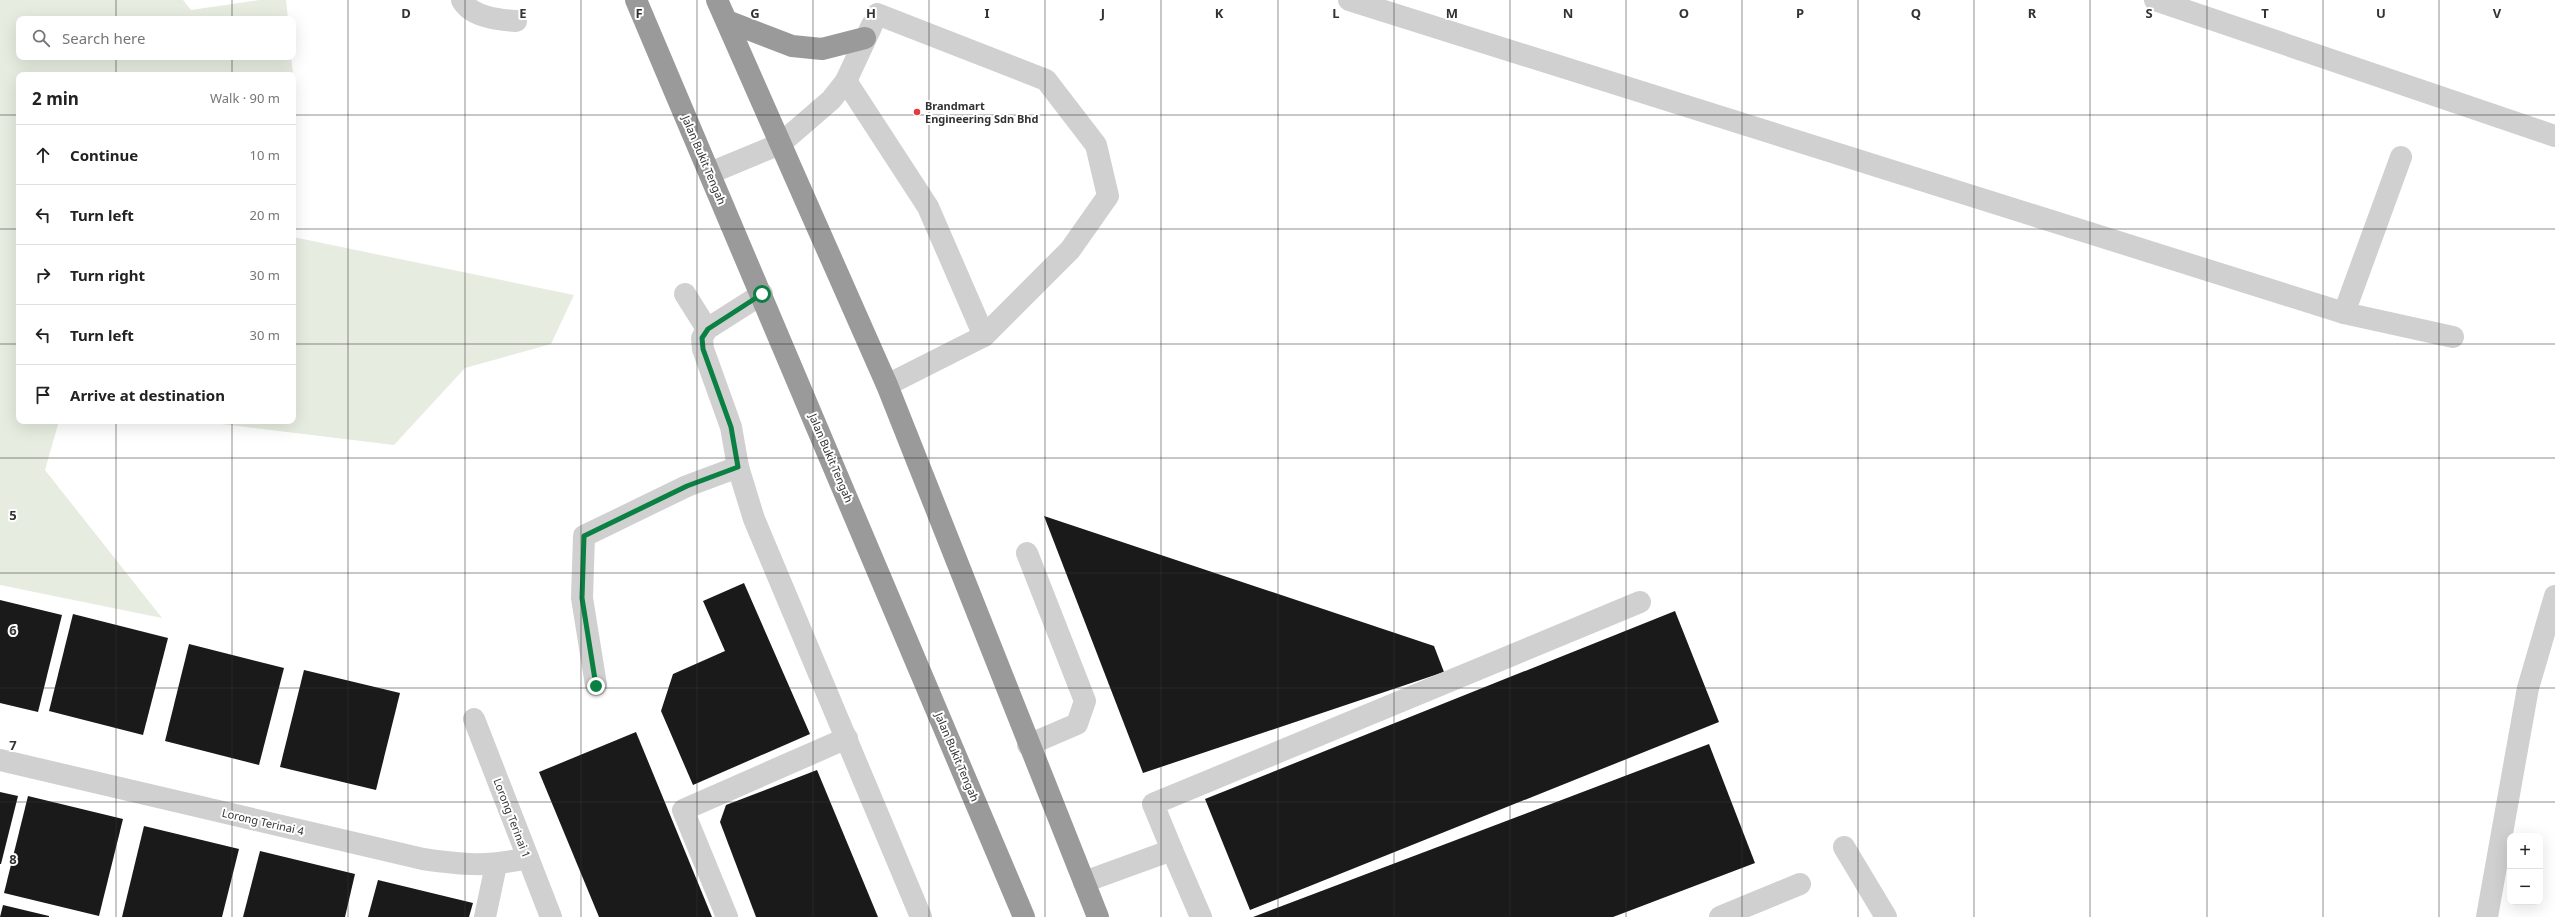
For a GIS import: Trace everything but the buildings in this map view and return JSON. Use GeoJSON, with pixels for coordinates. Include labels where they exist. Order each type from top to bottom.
{"type":"FeatureCollection","features":[{"type":"Feature","properties":{"kind":"highway","name":"Jalan Bukit Tengah"},"geometry":{"type":"LineString","coordinates":[[636,0],[762,294],[1024,917]]}},
{"type":"Feature","properties":{"kind":"highway"},"geometry":{"type":"LineString","coordinates":[[717,0],[887,386],[1028,745],[1098,917]]}},
{"type":"Feature","properties":{"kind":"highway"},"geometry":{"type":"LineString","coordinates":[[727,21],[792,46],[822,49],[864,38]]}},
{"type":"Feature","properties":{"kind":"street"},"geometry":{"type":"LineString","coordinates":[[462,0],[464,4],[482,15],[516,22]]}},
{"type":"Feature","properties":{"kind":"street"},"geometry":{"type":"LineString","coordinates":[[1349,0],[2344,313],[2453,337]]}},
{"type":"Feature","properties":{"kind":"street"},"geometry":{"type":"LineString","coordinates":[[2155,0],[2555,136]]}},
{"type":"Feature","properties":{"kind":"street"},"geometry":{"type":"LineString","coordinates":[[710,173],[780,144],[831,100],[846,81],[864,38],[880,7],[1046,80],[1096,144],[1108,196],[1070,250],[984,336],[887,386]]}},
{"type":"Feature","properties":{"kind":"street"},"geometry":{"type":"LineString","coordinates":[[846,81],[928,207],[984,336]]}},
{"type":"Feature","properties":{"kind":"street"},"geometry":{"type":"LineString","coordinates":[[2344,313],[2401,157]]}},
{"type":"Feature","properties":{"kind":"street"},"geometry":{"type":"LineString","coordinates":[[685,294],[708,329]]}},
{"type":"Feature","properties":{"kind":"street"},"geometry":{"type":"LineString","coordinates":[[762,294],[708,329],[702,338],[703,349],[731,427],[738,467],[754,519],[921,917]]}},
{"type":"Feature","properties":{"kind":"street"},"geometry":{"type":"LineString","coordinates":[[596,686],[582,598],[584,536],[687,486],[738,467]]}},
{"type":"Feature","properties":{"kind":"street"},"geometry":{"type":"LineString","coordinates":[[1027,553],[1085,701],[1077,724],[1028,745]]}},
{"type":"Feature","properties":{"kind":"street"},"geometry":{"type":"LineString","coordinates":[[2488,917],[2528,688],[2555,596]]}},
{"type":"Feature","properties":{"kind":"street"},"geometry":{"type":"LineString","coordinates":[[1201,917],[1153,804],[1640,602]]}},
{"type":"Feature","properties":{"kind":"street","name":"Lorong Terinai 1"},"geometry":{"type":"LineString","coordinates":[[474,719],[551,917]]}},
{"type":"Feature","properties":{"kind":"street"},"geometry":{"type":"LineString","coordinates":[[727,917],[683,810],[847,738]]}},
{"type":"Feature","properties":{"kind":"street","name":"Lorong Terinai 4"},"geometry":{"type":"LineString","coordinates":[[0,760],[423,859],[461,864],[496,865],[528,858]]}},
{"type":"Feature","properties":{"kind":"street"},"geometry":{"type":"LineString","coordinates":[[1844,847],[1886,917]]}},
{"type":"Feature","properties":{"kind":"street"},"geometry":{"type":"LineString","coordinates":[[1084,882],[1172,850]]}},
{"type":"Feature","properties":{"kind":"street"},"geometry":{"type":"LineString","coordinates":[[485,917],[496,865]]}},
{"type":"Feature","properties":{"kind":"street"},"geometry":{"type":"LineString","coordinates":[[1720,917],[1800,884]]}},
{"type":"Feature","properties":{"kind":"shaded area"},"geometry":{"type":"Polygon","coordinates":[[[0,0],[183,0],[191,10],[260,0],[286,0],[288,16],[16,16],[16,60],[291,60],[293,72],[16,72],[16,424],[58,424],[45,470],[162,618],[0,585],[0,0]]]}},
{"type":"Feature","properties":{"kind":"shaded area"},"geometry":{"type":"Polygon","coordinates":[[[296,238],[574,295],[551,344],[465,368],[394,445],[222,424],[296,424],[296,238]]]}},
{"type":"Feature","properties":{"kind":"place","name":"Brandmart Engineering Sdn Bhd"},"geometry":{"type":"Point","coordinates":[917,112]}},
{"type":"Feature","properties":{"kind":"route"},"geometry":{"type":"LineString","coordinates":[[596,686],[582,598],[584,536],[687,486],[738,467],[731,427],[703,349],[702,338],[708,329],[762,294]]}}]}
